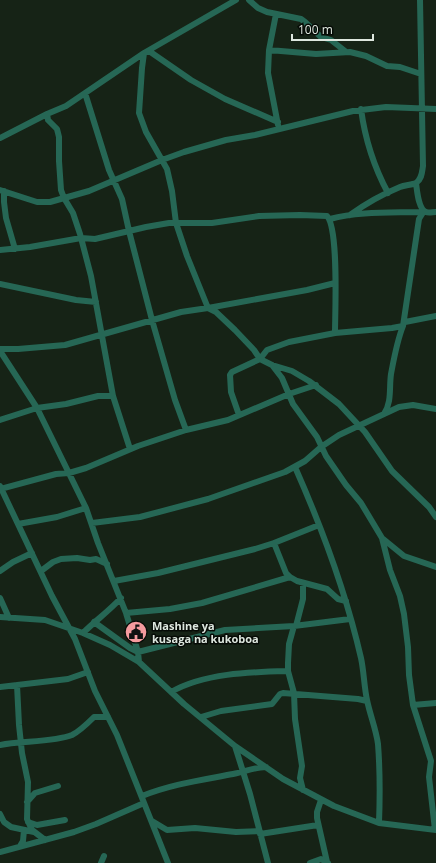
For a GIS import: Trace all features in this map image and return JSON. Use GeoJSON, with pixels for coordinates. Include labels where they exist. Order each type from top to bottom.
{"type":"FeatureCollection","features":[{"type":"Feature","properties":{"kind":"street"},"geometry":{"type":"LineString","coordinates":[[0,138],[66,106],[146,52],[236,0]]}},
{"type":"Feature","properties":{"kind":"street"},"geometry":{"type":"LineString","coordinates":[[249,0],[262,10],[300,19],[322,37],[331,40],[345,52]]}},
{"type":"Feature","properties":{"kind":"street"},"geometry":{"type":"LineString","coordinates":[[350,215],[388,193],[401,187],[416,183],[421,177],[422,108],[420,0]]}},
{"type":"Feature","properties":{"kind":"street"},"geometry":{"type":"LineString","coordinates":[[276,14],[269,50],[269,81],[278,125]]}},
{"type":"Feature","properties":{"kind":"street"},"geometry":{"type":"LineString","coordinates":[[269,50],[316,54],[345,52],[366,56],[387,66],[400,67],[421,74]]}},
{"type":"Feature","properties":{"kind":"street"},"geometry":{"type":"LineString","coordinates":[[146,52],[225,99],[278,125]]}},
{"type":"Feature","properties":{"kind":"street"},"geometry":{"type":"LineString","coordinates":[[146,52],[142,68],[139,113],[146,132],[167,169],[176,223],[187,256],[208,308],[216,312],[235,330],[254,350],[260,359],[292,371],[316,385],[338,404],[365,432],[388,466],[429,507],[436,517]]}},
{"type":"Feature","properties":{"kind":"street"},"geometry":{"type":"LineString","coordinates":[[85,93],[109,170],[122,199],[152,320],[175,400],[186,430]]}},
{"type":"Feature","properties":{"kind":"street"},"geometry":{"type":"LineString","coordinates":[[14,248],[6,218],[2,191],[36,202],[50,202],[89,191],[184,152],[226,140],[255,135],[278,125],[361,109],[386,107],[436,109]]}},
{"type":"Feature","properties":{"kind":"street"},"geometry":{"type":"LineString","coordinates":[[361,109],[374,165],[388,193]]}},
{"type":"Feature","properties":{"kind":"street"},"geometry":{"type":"LineString","coordinates":[[47,114],[48,120],[56,129],[59,137],[60,185],[64,198],[73,213],[81,238],[91,276],[113,396],[130,449]]}},
{"type":"Feature","properties":{"kind":"street"},"geometry":{"type":"LineString","coordinates":[[384,415],[389,406],[395,350],[404,324],[419,219],[423,212],[416,183]]}},
{"type":"Feature","properties":{"kind":"street"},"geometry":{"type":"LineString","coordinates":[[0,250],[30,247],[81,238],[95,239],[159,225],[176,223],[212,224],[265,216],[327,216],[330,219],[350,215],[395,212],[436,212]]}},
{"type":"Feature","properties":{"kind":"street"},"geometry":{"type":"LineString","coordinates":[[330,219],[333,237],[336,283],[335,333]]}},
{"type":"Feature","properties":{"kind":"street"},"geometry":{"type":"LineString","coordinates":[[139,662],[138,652],[121,598],[86,508],[37,408],[0,350],[54,347],[74,343],[181,312],[307,290],[336,283]]}},
{"type":"Feature","properties":{"kind":"street"},"geometry":{"type":"LineString","coordinates":[[0,284],[76,300],[96,302]]}},
{"type":"Feature","properties":{"kind":"street"},"geometry":{"type":"LineString","coordinates":[[239,415],[232,392],[230,375],[232,372],[260,359],[268,350],[276,346],[309,337],[392,328],[436,316]]}},
{"type":"Feature","properties":{"kind":"street"},"geometry":{"type":"LineString","coordinates":[[0,617],[45,620],[83,633],[110,645],[139,662],[171,692],[235,746],[266,767],[321,800],[379,823],[436,830],[433,798],[429,777],[431,761],[413,705],[408,675],[408,647],[404,614],[400,596],[390,570],[382,538],[361,503],[341,477],[321,447],[317,438],[297,410],[282,378],[272,364]]}},
{"type":"Feature","properties":{"kind":"street"},"geometry":{"type":"LineString","coordinates":[[168,863],[142,796],[108,717],[95,691],[75,639],[52,596],[1,488],[61,473],[69,473],[96,464],[130,449],[186,430],[228,420],[289,394],[316,385]]}},
{"type":"Feature","properties":{"kind":"street"},"geometry":{"type":"LineString","coordinates":[[0,420],[37,408],[66,404],[98,396],[113,396]]}},
{"type":"Feature","properties":{"kind":"street"},"geometry":{"type":"LineString","coordinates":[[92,523],[140,517],[190,505],[295,467],[305,461],[321,447],[339,436],[399,407],[408,404],[436,409]]}},
{"type":"Feature","properties":{"kind":"street"},"geometry":{"type":"LineString","coordinates":[[295,467],[319,525],[346,601],[361,658],[367,701],[376,729],[378,742],[380,786],[379,823]]}},
{"type":"Feature","properties":{"kind":"street"},"geometry":{"type":"LineString","coordinates":[[18,524],[57,517],[86,508]]}},
{"type":"Feature","properties":{"kind":"street"},"geometry":{"type":"LineString","coordinates":[[114,581],[158,573],[274,543],[319,525]]}},
{"type":"Feature","properties":{"kind":"street"},"geometry":{"type":"LineString","coordinates":[[382,538],[404,556],[417,562],[436,567]]}},
{"type":"Feature","properties":{"kind":"street"},"geometry":{"type":"LineString","coordinates":[[274,543],[286,573],[290,577],[303,583],[327,589],[338,599],[346,601]]}},
{"type":"Feature","properties":{"kind":"street"},"geometry":{"type":"LineString","coordinates":[[0,571],[13,562],[32,553]]}},
{"type":"Feature","properties":{"kind":"street"},"geometry":{"type":"LineString","coordinates":[[41,571],[53,562],[61,559],[96,559],[107,564]]}},
{"type":"Feature","properties":{"kind":"street"},"geometry":{"type":"LineString","coordinates":[[126,613],[170,609],[202,603],[290,577]]}},
{"type":"Feature","properties":{"kind":"street"},"geometry":{"type":"LineString","coordinates":[[303,583],[303,598],[289,644],[288,671],[294,693],[295,719],[302,766],[300,778],[303,790]]}},
{"type":"Feature","properties":{"kind":"street"},"geometry":{"type":"LineString","coordinates":[[0,598],[9,618]]}},
{"type":"Feature","properties":{"kind":"street"},"geometry":{"type":"LineString","coordinates":[[83,633],[121,598]]}},
{"type":"Feature","properties":{"kind":"street"},"geometry":{"type":"LineString","coordinates":[[94,622],[130,648],[138,652],[225,630],[295,626],[350,619]]}},
{"type":"Feature","properties":{"kind":"street"},"geometry":{"type":"LineString","coordinates":[[171,692],[179,687],[230,675],[288,671]]}},
{"type":"Feature","properties":{"kind":"street"},"geometry":{"type":"LineString","coordinates":[[0,687],[73,678],[88,672]]}},
{"type":"Feature","properties":{"kind":"street"},"geometry":{"type":"LineString","coordinates":[[18,685],[19,725],[28,782],[28,822],[34,832],[45,840]]}},
{"type":"Feature","properties":{"kind":"street"},"geometry":{"type":"LineString","coordinates":[[200,717],[221,711],[267,706],[274,702],[280,694],[294,693],[367,701]]}},
{"type":"Feature","properties":{"kind":"street"},"geometry":{"type":"LineString","coordinates":[[413,705],[436,703]]}},
{"type":"Feature","properties":{"kind":"street"},"geometry":{"type":"LineString","coordinates":[[0,745],[52,739],[71,735],[81,729],[94,717],[108,717]]}},
{"type":"Feature","properties":{"kind":"street"},"geometry":{"type":"LineString","coordinates":[[235,746],[244,772],[268,863]]}},
{"type":"Feature","properties":{"kind":"street"},"geometry":{"type":"LineString","coordinates":[[142,796],[161,788],[244,772],[258,767],[266,767]]}},
{"type":"Feature","properties":{"kind":"street"},"geometry":{"type":"LineString","coordinates":[[27,803],[35,793],[58,786]]}},
{"type":"Feature","properties":{"kind":"street"},"geometry":{"type":"LineString","coordinates":[[321,800],[317,812],[318,825],[328,862]]}},
{"type":"Feature","properties":{"kind":"street"},"geometry":{"type":"LineString","coordinates":[[0,852],[96,824],[144,803]]}},
{"type":"Feature","properties":{"kind":"street"},"geometry":{"type":"LineString","coordinates":[[0,814],[6,824],[10,827],[34,832]]}},
{"type":"Feature","properties":{"kind":"street"},"geometry":{"type":"LineString","coordinates":[[28,822],[37,825],[65,820]]}},
{"type":"Feature","properties":{"kind":"street"},"geometry":{"type":"LineString","coordinates":[[152,821],[167,830],[195,828],[236,832],[259,832],[318,825]]}},
{"type":"Feature","properties":{"kind":"street"},"geometry":{"type":"LineString","coordinates":[[20,846],[23,841],[24,830]]}},
{"type":"Feature","properties":{"kind":"street"},"geometry":{"type":"LineString","coordinates":[[101,863],[104,856]]}},
{"type":"Feature","properties":{"kind":"street"},"geometry":{"type":"LineString","coordinates":[[310,863],[321,859],[328,862]]}},
{"type":"Feature","properties":{"kind":"place","name":"Mashine ya kusaga na kukoboa"},"geometry":{"type":"Point","coordinates":[136,632]}}]}
